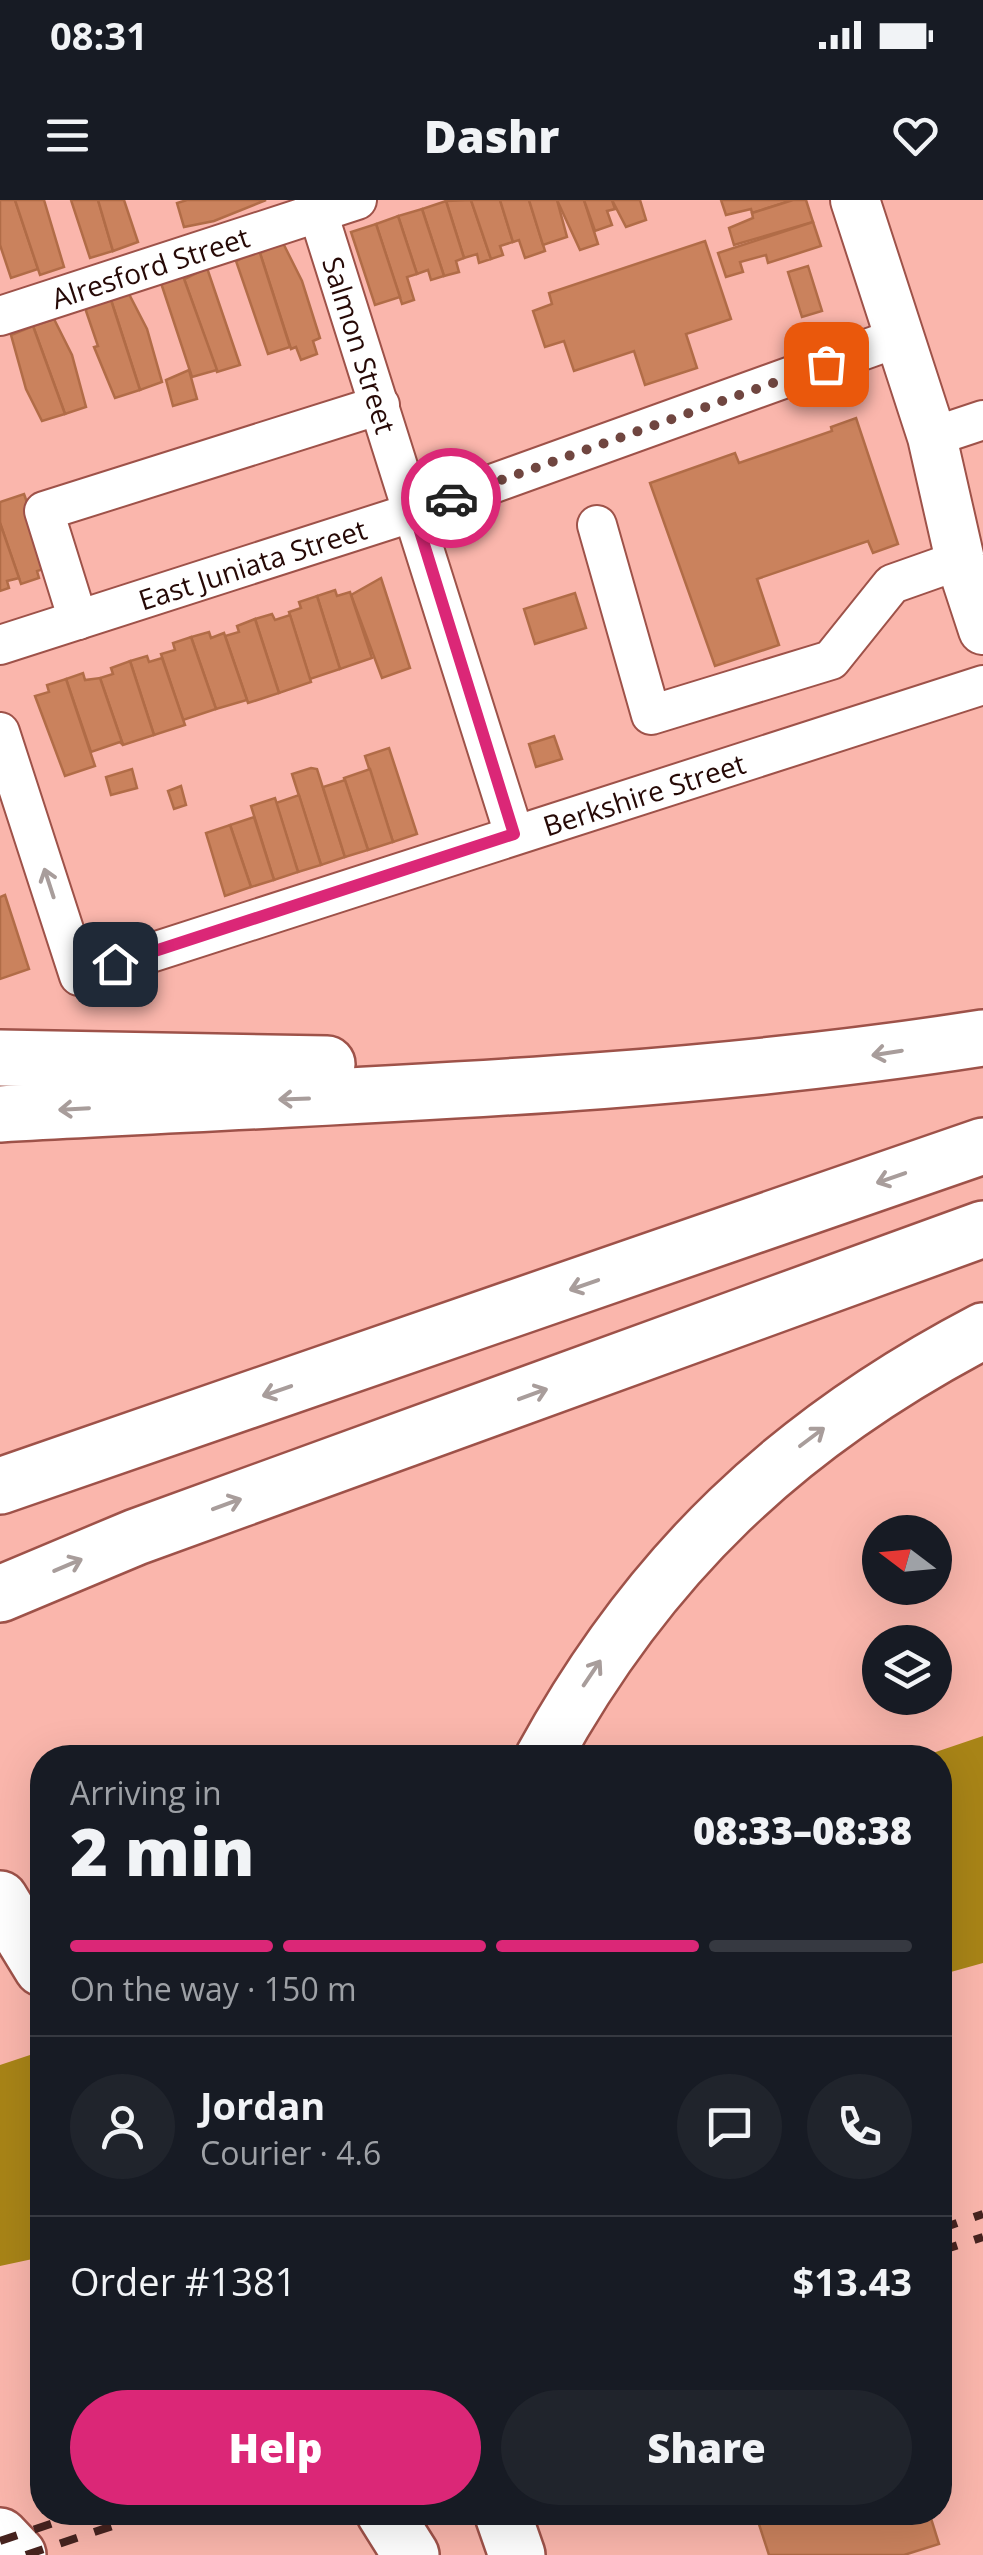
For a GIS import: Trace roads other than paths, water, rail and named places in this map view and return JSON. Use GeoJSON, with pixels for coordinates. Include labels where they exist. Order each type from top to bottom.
{"type":"FeatureCollection","features":[{"type":"Feature","properties":{"kind":"highway"},"geometry":{"type":"LineString","coordinates":[[0,1114],[148,1083],[740,1071],[983,1038]]}},
{"type":"Feature","properties":{"kind":"highway"},"geometry":{"type":"LineString","coordinates":[[0,1058],[148,1083]]}},
{"type":"Feature","properties":{"kind":"highway"},"geometry":{"type":"LineString","coordinates":[[0,1486],[983,1146]]}},
{"type":"Feature","properties":{"kind":"highway"},"geometry":{"type":"LineString","coordinates":[[0,1594],[136,1537],[983,1229]]}},
{"type":"Feature","properties":{"kind":"highway"},"geometry":{"type":"LineString","coordinates":[[550,1745],[579,1691],[625,1624],[738,1497],[813,1436],[892,1381],[983,1331]]}},
{"type":"Feature","properties":{"kind":"highway"},"geometry":{"type":"LineString","coordinates":[[0,1900],[30,1949]]}},
{"type":"Feature","properties":{"kind":"highway"},"geometry":{"type":"LineString","coordinates":[[392,2525],[411,2555]]}},
{"type":"Feature","properties":{"kind":"highway"},"geometry":{"type":"LineString","coordinates":[[507,2525],[517,2555]]}},
{"type":"Feature","properties":{"kind":"highway"},"geometry":{"type":"LineString","coordinates":[[0,2536],[18,2555]]}},
{"type":"Feature","properties":{"kind":"main road"},"geometry":{"type":"LineString","coordinates":[[854,200],[897,338],[972,550],[983,630]]}},
{"type":"Feature","properties":{"kind":"street","name":"Alresford Street"},"geometry":{"type":"LineString","coordinates":[[0,316],[317,206],[357,200]]}},
{"type":"Feature","properties":{"kind":"street","name":"Salmon Street"},"geometry":{"type":"LineString","coordinates":[[317,206],[514,834]]}},
{"type":"Feature","properties":{"kind":"street","name":"East Juniata Street"},"geometry":{"type":"LineString","coordinates":[[0,645],[414,512],[897,338]]}},
{"type":"Feature","properties":{"kind":"street"},"geometry":{"type":"LineString","coordinates":[[78,620],[44,511],[380,405]]}},
{"type":"Feature","properties":{"kind":"street"},"geometry":{"type":"LineString","coordinates":[[932,438],[983,420]]}},
{"type":"Feature","properties":{"kind":"street"},"geometry":{"type":"LineString","coordinates":[[597,525],[651,714],[830,660],[892,584],[972,550]]}},
{"type":"Feature","properties":{"kind":"street","name":"Berkshire Street"},"geometry":{"type":"LineString","coordinates":[[0,732],[79,976],[983,685]]}},
{"type":"Feature","properties":{"kind":"railway"},"geometry":{"type":"LineString","coordinates":[[952,2225],[983,2214]]}},
{"type":"Feature","properties":{"kind":"railway"},"geometry":{"type":"LineString","coordinates":[[952,2247],[983,2237]]}},
{"type":"Feature","properties":{"kind":"railway"},"geometry":{"type":"LineString","coordinates":[[0,2541],[47,2525]]}},
{"type":"Feature","properties":{"kind":"railway"},"geometry":{"type":"LineString","coordinates":[[26,2555],[115,2525]]}}]}
